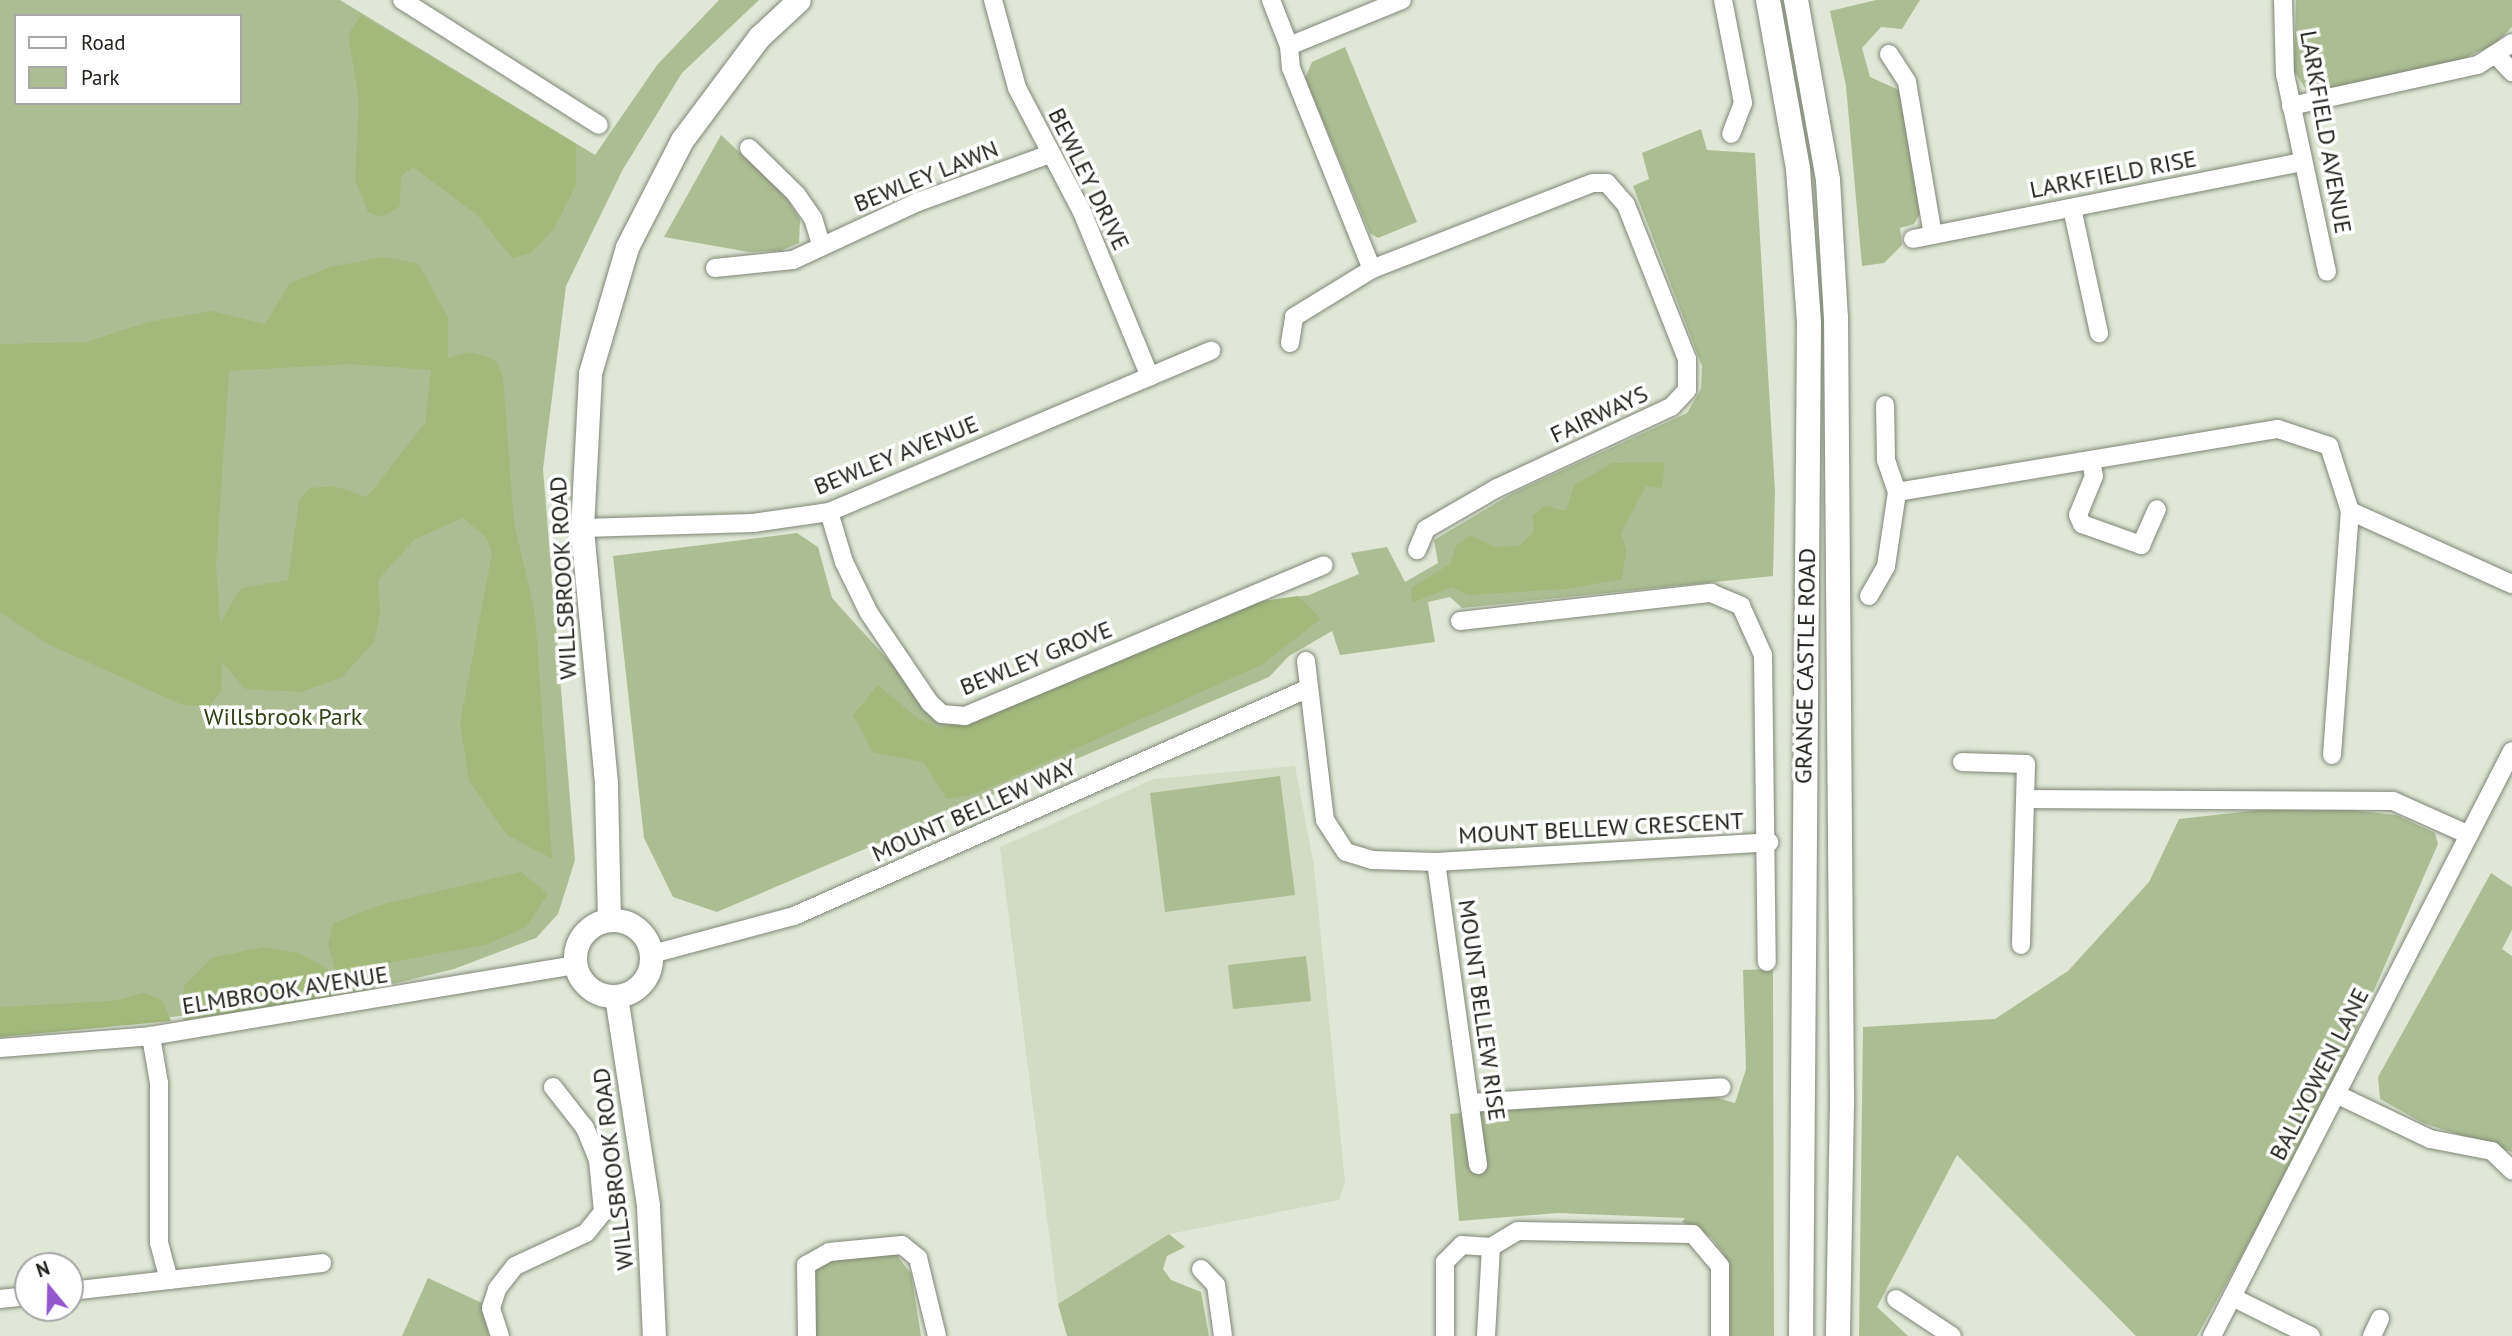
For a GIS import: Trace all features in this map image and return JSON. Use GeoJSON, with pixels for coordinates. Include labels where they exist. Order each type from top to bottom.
{"type":"FeatureCollection","features":[{"type":"Feature","properties":{"kind":"main road","name":"GRANGE CASTLE ROAD"},"geometry":{"type":"LineString","coordinates":[[1768,0],[1798,169],[1810,324],[1801,1336]]}},
{"type":"Feature","properties":{"kind":"main road","name":"GRANGE CASTLE ROAD"},"geometry":{"type":"LineString","coordinates":[[1796,0],[1828,180],[1836,317],[1842,1090],[1838,1336]]}},
{"type":"Feature","properties":{"kind":"street"},"geometry":{"type":"LineString","coordinates":[[402,0],[600,125]]}},
{"type":"Feature","properties":{"kind":"street","name":"WILLSBROOK ROAD"},"geometry":{"type":"LineString","coordinates":[[609,920],[606,783],[582,528],[590,373],[627,247],[682,140],[717,88],[799,0]]}},
{"type":"Feature","properties":{"kind":"street","name":"BEWLEY DRIVE"},"geometry":{"type":"LineString","coordinates":[[993,0],[1013,76],[1050,154],[1082,212],[1150,377]]}},
{"type":"Feature","properties":{"kind":"street"},"geometry":{"type":"LineString","coordinates":[[1271,0],[1289,46],[1291,68],[1373,270],[1294,317],[1290,343]]}},
{"type":"Feature","properties":{"kind":"street"},"geometry":{"type":"LineString","coordinates":[[1289,46],[1402,0]]}},
{"type":"Feature","properties":{"kind":"street"},"geometry":{"type":"LineString","coordinates":[[1723,0],[1743,103],[1731,134]]}},
{"type":"Feature","properties":{"kind":"street","name":"LARKFIELD AVENUE"},"geometry":{"type":"LineString","coordinates":[[2283,0],[2281,27],[2291,106],[2327,272]]}},
{"type":"Feature","properties":{"kind":"street"},"geometry":{"type":"LineString","coordinates":[[2291,106],[2379,90],[2498,57],[2512,43]]}},
{"type":"Feature","properties":{"kind":"street"},"geometry":{"type":"LineString","coordinates":[[1889,54],[1907,82],[1933,235]]}},
{"type":"Feature","properties":{"kind":"street"},"geometry":{"type":"LineString","coordinates":[[2498,57],[2512,72]]}},
{"type":"Feature","properties":{"kind":"street"},"geometry":{"type":"LineString","coordinates":[[749,148],[796,194],[813,218],[821,245]]}},
{"type":"Feature","properties":{"kind":"street","name":"BEWLEY LAWN"},"geometry":{"type":"LineString","coordinates":[[715,268],[793,260],[918,202],[1050,154]]}},
{"type":"Feature","properties":{"kind":"street","name":"LARKFIELD RISE"},"geometry":{"type":"LineString","coordinates":[[1913,239],[2302,162]]}},
{"type":"Feature","properties":{"kind":"street","name":"FAIRWAYS"},"geometry":{"type":"LineString","coordinates":[[1373,270],[1593,183],[1612,186],[1626,205],[1688,359],[1687,390],[1671,407],[1497,488],[1426,529],[1417,550]]}},
{"type":"Feature","properties":{"kind":"street"},"geometry":{"type":"LineString","coordinates":[[2072,208],[2098,327]]}},
{"type":"Feature","properties":{"kind":"street","name":"BEWLEY AVENUE"},"geometry":{"type":"LineString","coordinates":[[582,528],[752,523],[829,512],[1211,351]]}},
{"type":"Feature","properties":{"kind":"street"},"geometry":{"type":"LineString","coordinates":[[1869,596],[1886,566],[1897,492],[1886,460],[1885,405]]}},
{"type":"Feature","properties":{"kind":"street"},"geometry":{"type":"LineString","coordinates":[[1897,492],[2278,429],[2329,446],[2350,511],[2332,755]]}},
{"type":"Feature","properties":{"kind":"street"},"geometry":{"type":"LineString","coordinates":[[2091,461],[2094,476],[2078,515],[2082,524],[2141,545],[2157,509]]}},
{"type":"Feature","properties":{"kind":"street"},"geometry":{"type":"LineString","coordinates":[[2350,511],[2512,584]]}},
{"type":"Feature","properties":{"kind":"street","name":"BEWLEY GROVE"},"geometry":{"type":"LineString","coordinates":[[829,512],[844,562],[869,613],[930,702],[942,714],[965,716],[1324,565]]}},
{"type":"Feature","properties":{"kind":"street","name":"MOUNT BELLEW CRESCENT"},"geometry":{"type":"LineString","coordinates":[[1460,621],[1711,593],[1741,606],[1763,655],[1769,842],[1767,962]]}},
{"type":"Feature","properties":{"kind":"street"},"geometry":{"type":"LineString","coordinates":[[1306,661],[1325,820],[1333,839],[1346,852],[1372,860],[1436,862]]}},
{"type":"Feature","properties":{"kind":"street","name":"MOUNT BELLEW WAY"},"geometry":{"type":"LineString","coordinates":[[652,954],[794,916],[1309,688]]}},
{"type":"Feature","properties":{"kind":"street","name":"BALLYOWEN LANE"},"geometry":{"type":"LineString","coordinates":[[2212,1336],[2512,751]]}},
{"type":"Feature","properties":{"kind":"street"},"geometry":{"type":"LineString","coordinates":[[1962,762],[2026,764],[2021,945]]}},
{"type":"Feature","properties":{"kind":"street"},"geometry":{"type":"LineString","coordinates":[[2027,799],[2393,801],[2469,835]]}},
{"type":"Feature","properties":{"kind":"street","name":"MOUNT BELLEW CRESCENT"},"geometry":{"type":"LineString","coordinates":[[1436,862],[1769,842]]}},
{"type":"Feature","properties":{"kind":"street","name":"MOUNT BELLEW RISE"},"geometry":{"type":"LineString","coordinates":[[1436,862],[1478,1165]]}},
{"type":"Feature","properties":{"kind":"street"},"geometry":{"type":"LineString","coordinates":[[609,920],[634,926],[652,954],[645,980],[616,996],[586,985],[576,965],[587,931],[609,920]]}},
{"type":"Feature","properties":{"kind":"street","name":"ELMBROOK AVENUE"},"geometry":{"type":"LineString","coordinates":[[0,1048],[150,1036],[576,965]]}},
{"type":"Feature","properties":{"kind":"street","name":"WILLSBROOK ROAD"},"geometry":{"type":"LineString","coordinates":[[616,996],[648,1206],[654,1336]]}},
{"type":"Feature","properties":{"kind":"street"},"geometry":{"type":"LineString","coordinates":[[150,1036],[159,1083],[159,1242],[169,1280]]}},
{"type":"Feature","properties":{"kind":"street"},"geometry":{"type":"LineString","coordinates":[[500,1336],[491,1308],[497,1289],[515,1266],[586,1233],[603,1212],[598,1160],[590,1138],[553,1087]]}},
{"type":"Feature","properties":{"kind":"street"},"geometry":{"type":"LineString","coordinates":[[1470,1103],[1721,1087]]}},
{"type":"Feature","properties":{"kind":"street"},"geometry":{"type":"LineString","coordinates":[[2336,1094],[2430,1139],[2492,1151],[2512,1170]]}},
{"type":"Feature","properties":{"kind":"street"},"geometry":{"type":"LineString","coordinates":[[1445,1336],[1445,1262],[1462,1245],[1491,1247],[1518,1231],[1693,1234],[1720,1266],[1720,1336]]}},
{"type":"Feature","properties":{"kind":"street"},"geometry":{"type":"LineString","coordinates":[[807,1336],[806,1265],[829,1252],[902,1245],[918,1258],[937,1336]]}},
{"type":"Feature","properties":{"kind":"street"},"geometry":{"type":"LineString","coordinates":[[1486,1336],[1491,1247]]}},
{"type":"Feature","properties":{"kind":"street"},"geometry":{"type":"LineString","coordinates":[[84,1290],[322,1263]]}},
{"type":"Feature","properties":{"kind":"street"},"geometry":{"type":"LineString","coordinates":[[1201,1269],[1216,1285],[1223,1336]]}},
{"type":"Feature","properties":{"kind":"street"},"geometry":{"type":"LineString","coordinates":[[2232,1297],[2311,1336]]}},
{"type":"Feature","properties":{"kind":"street"},"geometry":{"type":"LineString","coordinates":[[1896,1299],[1952,1336]]}},
{"type":"Feature","properties":{"kind":"street"},"geometry":{"type":"LineString","coordinates":[[2372,1336],[2380,1319]]}},
{"type":"Feature","properties":{"kind":"shaded area"},"geometry":{"type":"Polygon","coordinates":[[[1295,766],[1314,866],[1345,1182],[1339,1200],[1169,1234],[1058,1304],[1000,847],[1154,779],[1295,766]]]}},
{"type":"Feature","properties":{"kind":"green space","name":"Willsbrook Park"},"geometry":{"type":"Polygon","coordinates":[[[0,0],[340,0],[595,155],[657,65],[719,0],[759,0],[682,73],[622,171],[566,286],[543,469],[575,860],[558,914],[536,938],[454,969],[335,998],[0,1037],[0,0]]]}},
{"type":"Feature","properties":{"kind":"green space"},"geometry":{"type":"Polygon","coordinates":[[[1876,0],[1920,0],[1902,29],[1881,27],[1862,48],[1870,77],[1899,90],[1922,210],[1914,224],[1900,228],[1902,245],[1884,263],[1862,266],[1846,86],[1830,11],[1876,0]]]}},
{"type":"Feature","properties":{"kind":"green space"},"geometry":{"type":"Polygon","coordinates":[[[2296,0],[2512,0],[2512,27],[2495,44],[2458,61],[2309,94],[2294,71],[2296,0]]]}},
{"type":"Feature","properties":{"kind":"green space"},"geometry":{"type":"Polygon","coordinates":[[[361,15],[576,144],[576,185],[554,229],[531,253],[512,258],[477,215],[413,167],[401,176],[400,206],[382,217],[368,212],[355,180],[359,99],[348,35],[361,15]]]}},
{"type":"Feature","properties":{"kind":"green space"},"geometry":{"type":"Polygon","coordinates":[[[1345,47],[1417,222],[1378,238],[1370,233],[1305,78],[1312,62],[1345,47]]]}},
{"type":"Feature","properties":{"kind":"green space"},"geometry":{"type":"Polygon","coordinates":[[[1701,129],[1707,150],[1755,153],[1775,491],[1773,576],[1462,608],[1450,597],[1428,602],[1435,642],[1340,655],[1332,631],[1289,656],[1269,677],[717,912],[673,897],[644,838],[613,556],[797,533],[818,547],[832,598],[942,719],[1256,602],[1309,595],[1359,574],[1351,553],[1387,547],[1405,582],[1438,563],[1434,540],[1513,493],[1687,413],[1701,389],[1702,366],[1633,186],[1649,179],[1642,153],[1701,129]]]}},
{"type":"Feature","properties":{"kind":"green space"},"geometry":{"type":"Polygon","coordinates":[[[721,135],[785,195],[800,220],[799,243],[780,251],[749,252],[664,237],[721,135]]]}},
{"type":"Feature","properties":{"kind":"green space"},"geometry":{"type":"Polygon","coordinates":[[[383,257],[418,263],[448,317],[448,358],[469,352],[485,356],[497,362],[503,377],[514,523],[535,613],[552,859],[507,835],[469,781],[460,723],[492,553],[486,537],[463,518],[415,539],[378,580],[380,613],[374,642],[342,677],[301,692],[245,689],[222,662],[221,691],[208,707],[180,704],[48,644],[0,612],[0,344],[87,342],[148,322],[212,311],[265,324],[290,283],[330,267],[383,257]],[[349,364],[229,371],[216,565],[220,623],[241,588],[288,580],[299,500],[310,488],[334,486],[367,497],[425,423],[431,370],[349,364]]]}},
{"type":"Feature","properties":{"kind":"green space"},"geometry":{"type":"Polygon","coordinates":[[[1665,462],[1662,488],[1646,486],[1621,533],[1626,550],[1622,579],[1566,589],[1468,595],[1452,587],[1412,603],[1411,588],[1450,564],[1456,546],[1470,535],[1495,547],[1519,546],[1534,531],[1533,515],[1545,506],[1566,511],[1574,485],[1612,463],[1665,462]]]}},
{"type":"Feature","properties":{"kind":"green space"},"geometry":{"type":"Polygon","coordinates":[[[1298,596],[1321,619],[1261,665],[975,794],[947,799],[923,762],[873,752],[853,715],[878,685],[916,717],[940,729],[1256,602],[1298,596]]]}},
{"type":"Feature","properties":{"kind":"green space"},"geometry":{"type":"Polygon","coordinates":[[[1280,776],[1295,895],[1165,912],[1150,793],[1280,776]]]}},
{"type":"Feature","properties":{"kind":"green space"},"geometry":{"type":"Polygon","coordinates":[[[2304,805],[2396,815],[2435,833],[2438,844],[2318,1118],[2197,1336],[2136,1336],[1957,1155],[1877,1307],[1908,1336],[1859,1336],[1863,1027],[1995,1019],[2068,971],[2149,882],[2179,819],[2304,805]]]}},
{"type":"Feature","properties":{"kind":"green space"},"geometry":{"type":"Polygon","coordinates":[[[521,872],[548,894],[526,927],[488,944],[336,973],[328,944],[333,923],[384,904],[521,872]]]}},
{"type":"Feature","properties":{"kind":"green space"},"geometry":{"type":"Polygon","coordinates":[[[2491,873],[2512,887],[2512,930],[2502,949],[2512,956],[2512,1152],[2423,1123],[2380,1099],[2378,1077],[2491,873]]]}},
{"type":"Feature","properties":{"kind":"green space"},"geometry":{"type":"Polygon","coordinates":[[[263,947],[299,953],[328,969],[335,998],[183,1020],[184,986],[212,958],[263,947]]]}},
{"type":"Feature","properties":{"kind":"green space"},"geometry":{"type":"Polygon","coordinates":[[[1306,956],[1311,1001],[1233,1009],[1228,965],[1306,956]]]}},
{"type":"Feature","properties":{"kind":"green space"},"geometry":{"type":"Polygon","coordinates":[[[1773,969],[1774,1336],[1729,1336],[1725,1256],[1711,1237],[1682,1222],[1685,1218],[1557,1213],[1459,1221],[1450,1114],[1707,1095],[1735,1103],[1746,1069],[1743,970],[1773,969]]]}},
{"type":"Feature","properties":{"kind":"green space"},"geometry":{"type":"Polygon","coordinates":[[[144,993],[162,1000],[171,1021],[0,1037],[0,1007],[112,1001],[144,993]]]}},
{"type":"Feature","properties":{"kind":"green space"},"geometry":{"type":"Polygon","coordinates":[[[1169,1234],[1185,1247],[1167,1256],[1163,1269],[1171,1280],[1201,1292],[1209,1336],[1067,1336],[1058,1304],[1169,1234]]]}},
{"type":"Feature","properties":{"kind":"green space"},"geometry":{"type":"Polygon","coordinates":[[[896,1254],[911,1274],[921,1336],[816,1336],[812,1271],[830,1259],[896,1254]]]}},
{"type":"Feature","properties":{"kind":"green space"},"geometry":{"type":"Polygon","coordinates":[[[428,1278],[482,1303],[489,1336],[402,1336],[428,1278]]]}}]}
